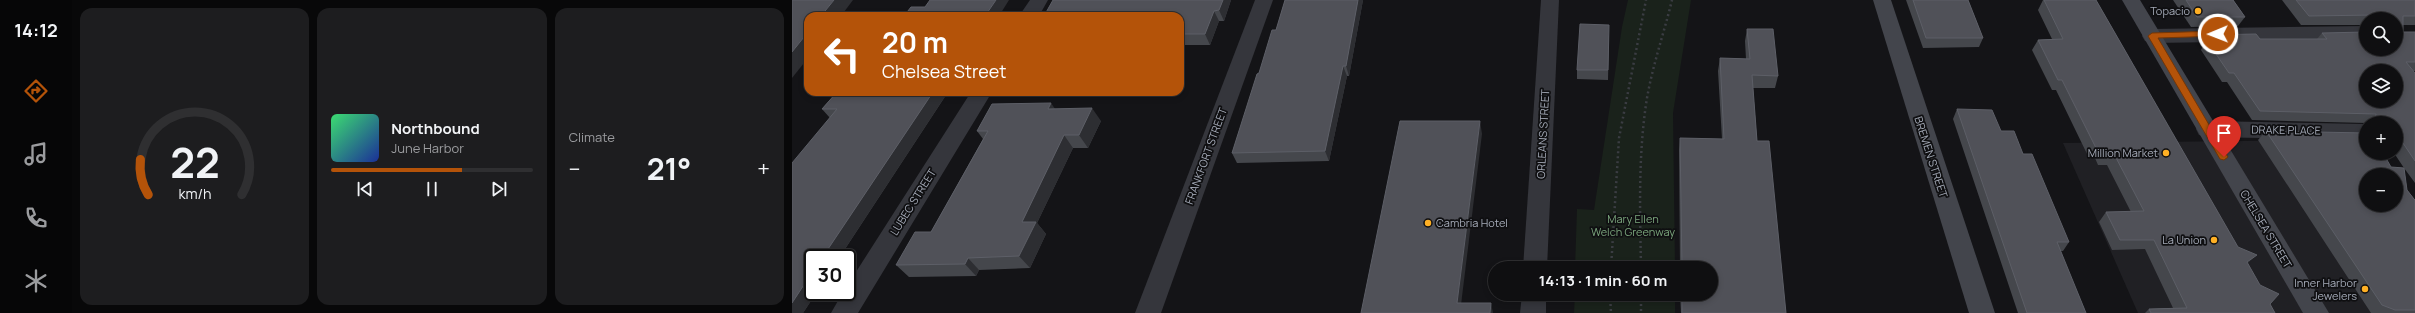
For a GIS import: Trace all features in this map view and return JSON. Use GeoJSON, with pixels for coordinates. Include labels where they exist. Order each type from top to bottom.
{"type":"FeatureCollection","features":[{"type":"Feature","properties":{"kind":"main road","name":"BREMEN STREET"},"geometry":{"type":"LineString","coordinates":[[1882,0],[1982,313]]}},
{"type":"Feature","properties":{"kind":"main road","name":"CHELSEA STREET"},"geometry":{"type":"LineString","coordinates":[[2131,0],[2316,313]]}},
{"type":"Feature","properties":{"kind":"street"},"geometry":{"type":"LineString","coordinates":[[1032,12],[1039,0]]}},
{"type":"Feature","properties":{"kind":"street","name":"FRANKFORT STREET"},"geometry":{"type":"LineString","coordinates":[[1148,313],[1264,0]]}},
{"type":"Feature","properties":{"kind":"street","name":"ORLEANS STREET"},"geometry":{"type":"LineString","coordinates":[[1535,261],[1550,0]]}},
{"type":"Feature","properties":{"kind":"street"},"geometry":{"type":"LineString","coordinates":[[2152,36],[2359,33]]}},
{"type":"Feature","properties":{"kind":"street","name":"LUBEC STREET"},"geometry":{"type":"LineString","coordinates":[[844,313],[980,96]]}},
{"type":"Feature","properties":{"kind":"street","name":"DRAKE PLACE"},"geometry":{"type":"LineString","coordinates":[[2207,129],[2359,132]]}},
{"type":"Feature","properties":{"kind":"street"},"geometry":{"type":"LineString","coordinates":[[1533,313],[1534,301]]}},
{"type":"Feature","properties":{"kind":"path"},"geometry":{"type":"LineString","coordinates":[[1611,261],[1619,138],[1646,0]]}},
{"type":"Feature","properties":{"kind":"path"},"geometry":{"type":"LineString","coordinates":[[1641,261],[1640,189],[1651,75],[1672,0]]}},
{"type":"Feature","properties":{"kind":"path"},"geometry":{"type":"LineString","coordinates":[[1611,301],[1612,313]]}},
{"type":"Feature","properties":{"kind":"path"},"geometry":{"type":"LineString","coordinates":[[1641,301],[1641,313]]}},
{"type":"Feature","properties":{"kind":"shaded area"},"geometry":{"type":"Polygon","coordinates":[[[2340,140],[2359,150],[2359,160],[2366,160],[2366,168],[2359,168],[2359,212],[2397,212],[2415,313],[2138,313],[2063,143],[2340,140]]]}},
{"type":"Feature","properties":{"kind":"green space","name":"Mary Ellen Welch Greenway"},"geometry":{"type":"Polygon","coordinates":[[[1628,0],[1691,0],[1673,113],[1675,261],[1575,261],[1577,209],[1594,210],[1622,27],[1628,0]]]}},
{"type":"Feature","properties":{"kind":"green space"},"geometry":{"type":"Polygon","coordinates":[[[1575,301],[1675,301],[1675,313],[1574,313],[1575,301]]]}},
{"type":"Feature","properties":{"kind":"building"},"geometry":{"type":"Polygon","coordinates":[[[792,0],[834,0],[824,12],[804,12],[804,37],[792,52],[792,0]]]}},
{"type":"Feature","properties":{"kind":"building"},"geometry":{"type":"Polygon","coordinates":[[[930,0],[996,0],[988,12],[907,12],[911,7],[925,7],[930,0]]]}},
{"type":"Feature","properties":{"kind":"building"},"geometry":{"type":"Polygon","coordinates":[[[1053,0],[1223,0],[1219,10],[1214,11],[1205,34],[1184,34],[1184,12],[1046,12],[1053,0]]]}},
{"type":"Feature","properties":{"kind":"building"},"geometry":{"type":"Polygon","coordinates":[[[1285,0],[1358,0],[1346,66],[1343,66],[1325,151],[1232,153],[1272,30],[1276,30],[1285,0]]]}},
{"type":"Feature","properties":{"kind":"building"},"geometry":{"type":"Polygon","coordinates":[[[1913,0],[1968,0],[1983,38],[1926,38],[1913,0]]]}},
{"type":"Feature","properties":{"kind":"building"},"geometry":{"type":"Polygon","coordinates":[[[2044,0],[2096,0],[2238,247],[2257,255],[2247,262],[2260,285],[2279,294],[2270,304],[2275,313],[2151,313],[2149,309],[2187,308],[2154,240],[2120,240],[2106,212],[2144,211],[2114,154],[2105,154],[2102,148],[2096,148],[2062,80],[2058,80],[2038,40],[2063,39],[2044,0]]]}},
{"type":"Feature","properties":{"kind":"building"},"geometry":{"type":"Polygon","coordinates":[[[2186,0],[2233,0],[2245,17],[2197,17],[2186,0]]]}},
{"type":"Feature","properties":{"kind":"building"},"geometry":{"type":"Polygon","coordinates":[[[2296,0],[2415,0],[2415,16],[2403,16],[2403,12],[2359,12],[2359,15],[2309,16],[2296,0]]]}},
{"type":"Feature","properties":{"kind":"building"},"geometry":{"type":"Polygon","coordinates":[[[1580,24],[1609,25],[1608,70],[1577,70],[1580,24]]]}},
{"type":"Feature","properties":{"kind":"building"},"geometry":{"type":"Polygon","coordinates":[[[1747,29],[1773,29],[1778,76],[1752,75],[1757,141],[1769,141],[1786,313],[1682,313],[1682,301],[1718,301],[1718,261],[1682,261],[1680,138],[1724,139],[1720,58],[1750,59],[1747,29]]]}},
{"type":"Feature","properties":{"kind":"building"},"geometry":{"type":"Polygon","coordinates":[[[2359,32],[2359,56],[2403,56],[2403,32],[2415,32],[2415,62],[2406,62],[2415,73],[2415,161],[2403,143],[2403,116],[2260,111],[2234,73],[2229,73],[2207,41],[2212,40],[2208,35],[2256,34],[2260,39],[2327,39],[2322,33],[2359,32]]]}},
{"type":"Feature","properties":{"kind":"building"},"geometry":{"type":"Polygon","coordinates":[[[833,96],[930,96],[828,249],[804,249],[804,285],[792,303],[792,163],[837,109],[822,109],[833,96]]]}},
{"type":"Feature","properties":{"kind":"building"},"geometry":{"type":"Polygon","coordinates":[[[1051,103],[1048,109],[1092,108],[1079,135],[1064,135],[1022,222],[1036,222],[1019,256],[968,258],[965,264],[896,265],[915,232],[931,232],[988,131],[977,131],[992,104],[1051,103]]]}},
{"type":"Feature","properties":{"kind":"building"},"geometry":{"type":"Polygon","coordinates":[[[1957,109],[1992,110],[2001,131],[2014,131],[2023,154],[2032,154],[2069,242],[2057,242],[2086,313],[2027,313],[1957,109]]]}},
{"type":"Feature","properties":{"kind":"building","name":"Cambria Hotel"},"geometry":{"type":"Polygon","coordinates":[[[1400,121],[1480,121],[1457,303],[1491,303],[1490,313],[1361,313],[1400,121]]]}},
{"type":"Feature","properties":{"kind":"building"},"geometry":{"type":"Polygon","coordinates":[[[2266,131],[2359,133],[2359,160],[2387,160],[2391,167],[2404,168],[2407,190],[2415,200],[2415,310],[2395,310],[2382,305],[2266,131]]]}},
{"type":"Feature","properties":{"kind":"place","name":"Topacio"},"geometry":{"type":"Point","coordinates":[2198,11]}},
{"type":"Feature","properties":{"kind":"place","name":"Million Market"},"geometry":{"type":"Point","coordinates":[2166,153]}},
{"type":"Feature","properties":{"kind":"place","name":"Cambria Hotel"},"geometry":{"type":"Point","coordinates":[1428,223]}},
{"type":"Feature","properties":{"kind":"place","name":"La Union"},"geometry":{"type":"Point","coordinates":[2214,240]}},
{"type":"Feature","properties":{"kind":"place","name":"Inner Harbor Jewelers"},"geometry":{"type":"Point","coordinates":[2365,289]}},
{"type":"Feature","properties":{"kind":"route"},"geometry":{"type":"LineString","coordinates":[[2218,34],[2152,36],[2224,157]]}}]}
